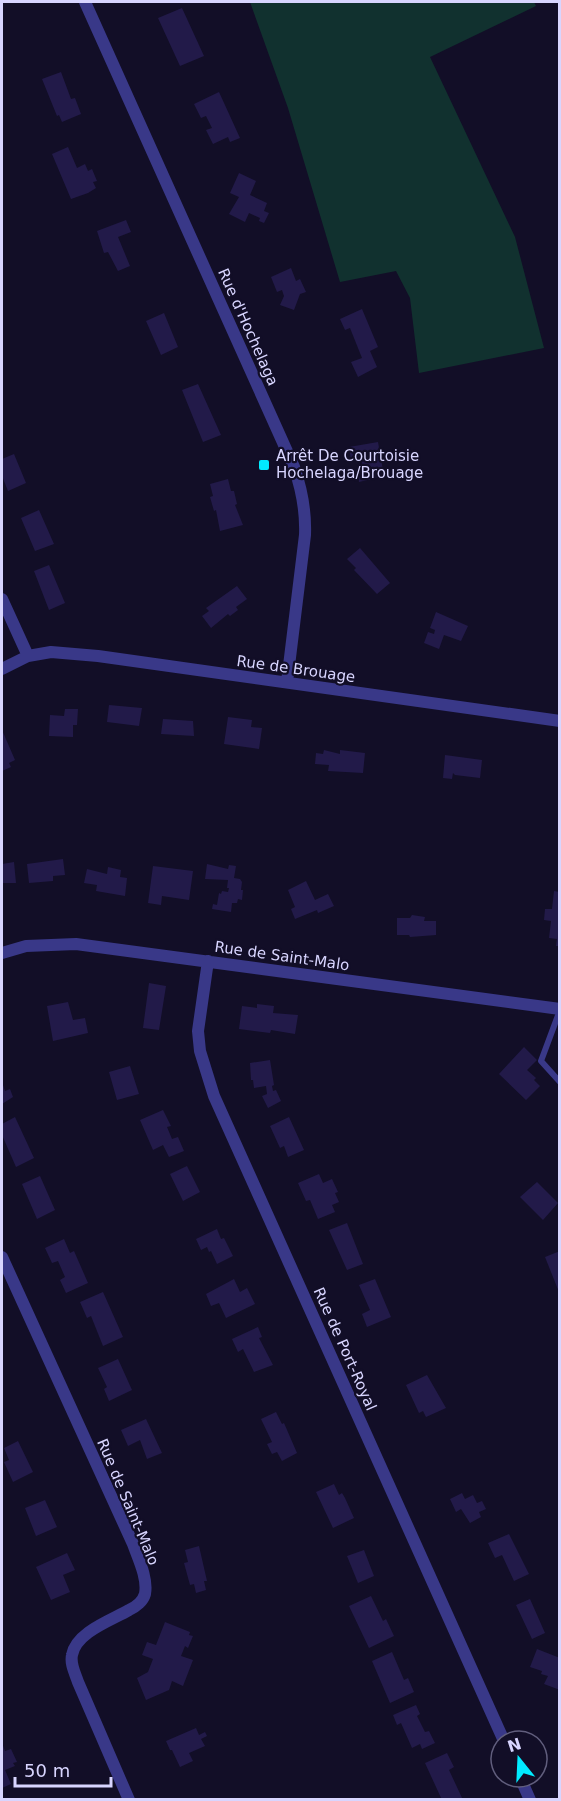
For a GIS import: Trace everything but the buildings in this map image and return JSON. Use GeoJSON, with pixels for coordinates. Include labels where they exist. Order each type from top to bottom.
{"type":"FeatureCollection","features":[{"type":"Feature","properties":{"kind":"street","name":"Rue d'Hochelaga"},"geometry":{"type":"LineString","coordinates":[[85,2],[290,456],[302,489],[306,514],[305,535],[288,682]]}},
{"type":"Feature","properties":{"kind":"street"},"geometry":{"type":"LineString","coordinates":[[2,599],[28,656]]}},
{"type":"Feature","properties":{"kind":"street","name":"Rue de Brouage"},"geometry":{"type":"LineString","coordinates":[[2,669],[28,656],[51,652],[98,656],[560,721]]}},
{"type":"Feature","properties":{"kind":"street","name":"Rue de Saint-Malo"},"geometry":{"type":"LineString","coordinates":[[2,953],[26,946],[76,944],[560,1010]]}},
{"type":"Feature","properties":{"kind":"street","name":"Rue de Port-Royal"},"geometry":{"type":"LineString","coordinates":[[208,961],[198,1031],[200,1051],[214,1096],[499,1729]]}},
{"type":"Feature","properties":{"kind":"street","name":"Rue de Saint-Malo"},"geometry":{"type":"LineString","coordinates":[[2,1257],[133,1544],[145,1582],[145,1595],[137,1606],[87,1634],[76,1644],[72,1654],[72,1665],[78,1682],[129,1800]]}},
{"type":"Feature","properties":{"kind":"lane"},"geometry":{"type":"LineString","coordinates":[[560,1010],[541,1061],[560,1082]]}},
{"type":"Feature","properties":{"kind":"green space"},"geometry":{"type":"Polygon","coordinates":[[[250,2],[534,2],[536,6],[430,57],[515,237],[544,348],[419,373],[410,298],[396,271],[340,282],[288,108],[250,2]]]}},
{"type":"Feature","properties":{"kind":"place","name":"Arrêt De Courtoisie Hochelaga/Brouage"},"geometry":{"type":"Point","coordinates":[264,465]}}]}
